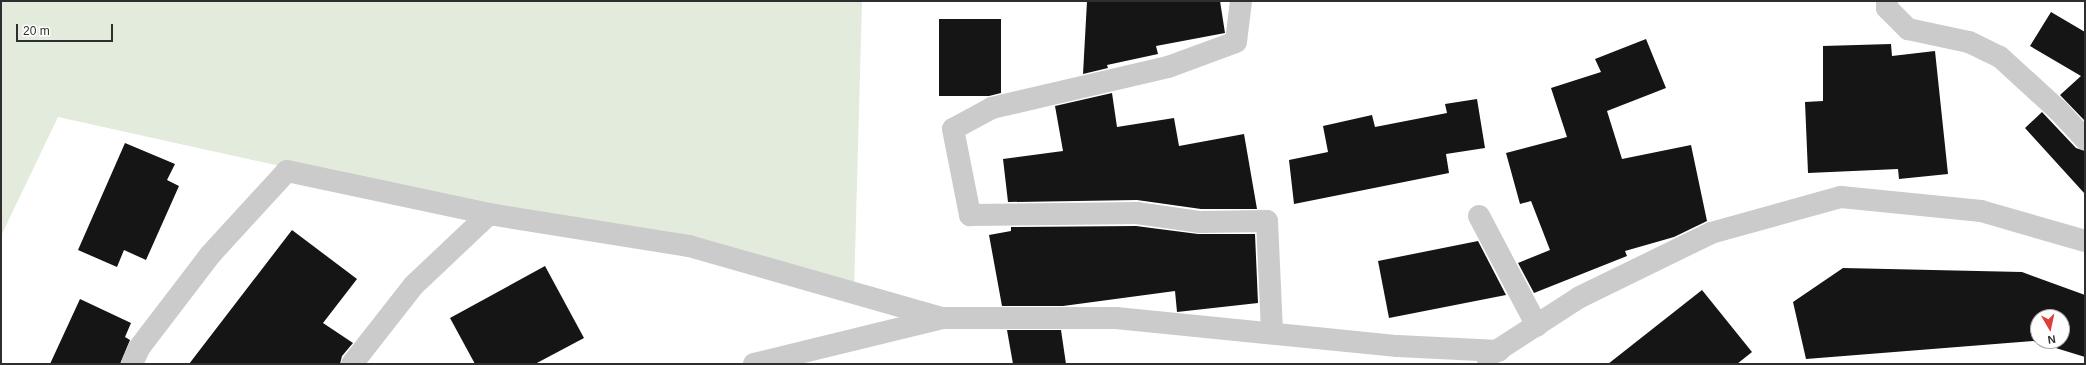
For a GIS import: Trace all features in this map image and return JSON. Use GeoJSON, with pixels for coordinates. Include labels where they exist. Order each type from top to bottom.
{"type":"FeatureCollection","features":[{"type":"Feature","properties":{"kind":"street"},"geometry":{"type":"LineString","coordinates":[[1241,1],[1236,42],[1168,67],[992,108],[953,129],[970,215],[1137,213],[1172,220],[1200,222],[1267,221],[1272,332]]}},
{"type":"Feature","properties":{"kind":"street"},"geometry":{"type":"LineString","coordinates":[[1887,1],[1887,8],[1908,29],[1969,42],[2000,57],[2058,110],[2085,139]]}},
{"type":"Feature","properties":{"kind":"street"},"geometry":{"type":"LineString","coordinates":[[132,364],[139,348],[210,255],[287,171],[489,214],[689,246],[942,318]]}},
{"type":"Feature","properties":{"kind":"street"},"geometry":{"type":"LineString","coordinates":[[1474,364],[1502,357],[1537,326],[1580,297],[1711,233],[1842,197],[1981,211],[2085,241]]}},
{"type":"Feature","properties":{"kind":"street"},"geometry":{"type":"LineString","coordinates":[[352,364],[414,285],[489,214]]}},
{"type":"Feature","properties":{"kind":"street"},"geometry":{"type":"LineString","coordinates":[[1479,216],[1537,326]]}},
{"type":"Feature","properties":{"kind":"street"},"geometry":{"type":"LineString","coordinates":[[754,364],[942,318],[1116,318],[1272,332],[1502,357]]}},
{"type":"Feature","properties":{"kind":"green space"},"geometry":{"type":"Polygon","coordinates":[[[1,1],[862,1],[854,293],[58,117],[1,236],[1,1]]]}},
{"type":"Feature","properties":{"kind":"building"},"geometry":{"type":"Polygon","coordinates":[[[1087,1],[1220,1],[1225,33],[1156,46],[1158,54],[1107,65],[1108,68],[1083,74],[1087,1]]]}},
{"type":"Feature","properties":{"kind":"building"},"geometry":{"type":"Polygon","coordinates":[[[2051,12],[2085,32],[2085,121],[2060,95],[2081,76],[2030,46],[2051,12]]]}},
{"type":"Feature","properties":{"kind":"building"},"geometry":{"type":"Polygon","coordinates":[[[939,19],[1001,19],[1001,93],[989,96],[939,96],[939,19]]]}},
{"type":"Feature","properties":{"kind":"building"},"geometry":{"type":"Polygon","coordinates":[[[1646,39],[1666,88],[1607,111],[1622,159],[1691,145],[1707,221],[1674,237],[1625,251],[1627,256],[1534,293],[1518,263],[1550,250],[1531,201],[1520,204],[1506,153],[1567,137],[1551,88],[1601,72],[1595,59],[1646,39]]]}},
{"type":"Feature","properties":{"kind":"building"},"geometry":{"type":"Polygon","coordinates":[[[1891,44],[1892,56],[1935,51],[1948,174],[1899,179],[1898,169],[1808,173],[1805,102],[1823,101],[1823,46],[1891,44]]]}},
{"type":"Feature","properties":{"kind":"building"},"geometry":{"type":"Polygon","coordinates":[[[1112,93],[1117,127],[1174,118],[1179,146],[1244,134],[1257,209],[1201,209],[1137,200],[1008,202],[1003,159],[1063,151],[1055,106],[1112,93]]]}},
{"type":"Feature","properties":{"kind":"building"},"geometry":{"type":"Polygon","coordinates":[[[1477,99],[1485,148],[1446,154],[1449,173],[1294,204],[1289,160],[1328,152],[1323,126],[1372,115],[1375,127],[1447,113],[1445,104],[1477,99]]]}},
{"type":"Feature","properties":{"kind":"building"},"geometry":{"type":"Polygon","coordinates":[[[2042,112],[2076,148],[2085,151],[2085,194],[2025,128],[2042,112]]]}},
{"type":"Feature","properties":{"kind":"building"},"geometry":{"type":"Polygon","coordinates":[[[125,143],[175,164],[167,180],[179,186],[146,260],[124,250],[117,267],[78,250],[125,143]]]}},
{"type":"Feature","properties":{"kind":"building"},"geometry":{"type":"Polygon","coordinates":[[[1136,226],[1198,234],[1255,234],[1258,303],[1177,312],[1175,291],[1063,306],[1002,306],[989,235],[1011,231],[1011,227],[1136,226]]]}},
{"type":"Feature","properties":{"kind":"building"},"geometry":{"type":"Polygon","coordinates":[[[292,230],[357,279],[323,323],[353,343],[342,356],[340,364],[189,364],[292,230]]]}},
{"type":"Feature","properties":{"kind":"building"},"geometry":{"type":"Polygon","coordinates":[[[1478,241],[1506,295],[1389,318],[1378,261],[1478,241]]]}},
{"type":"Feature","properties":{"kind":"building"},"geometry":{"type":"Polygon","coordinates":[[[545,266],[584,338],[535,364],[475,364],[450,318],[545,266]]]}},
{"type":"Feature","properties":{"kind":"building"},"geometry":{"type":"Polygon","coordinates":[[[1843,268],[2022,272],[2085,295],[2085,357],[2059,349],[2070,349],[2070,309],[2030,309],[2030,341],[1806,359],[1793,302],[1843,268]]]}},
{"type":"Feature","properties":{"kind":"building"},"geometry":{"type":"Polygon","coordinates":[[[1702,290],[1752,352],[1737,364],[1608,364],[1702,290]]]}},
{"type":"Feature","properties":{"kind":"building"},"geometry":{"type":"Polygon","coordinates":[[[80,299],[131,323],[125,337],[130,340],[120,364],[50,364],[80,299]]]}},
{"type":"Feature","properties":{"kind":"building"},"geometry":{"type":"Polygon","coordinates":[[[1007,330],[1061,330],[1066,364],[1013,364],[1007,330]]]}}]}
